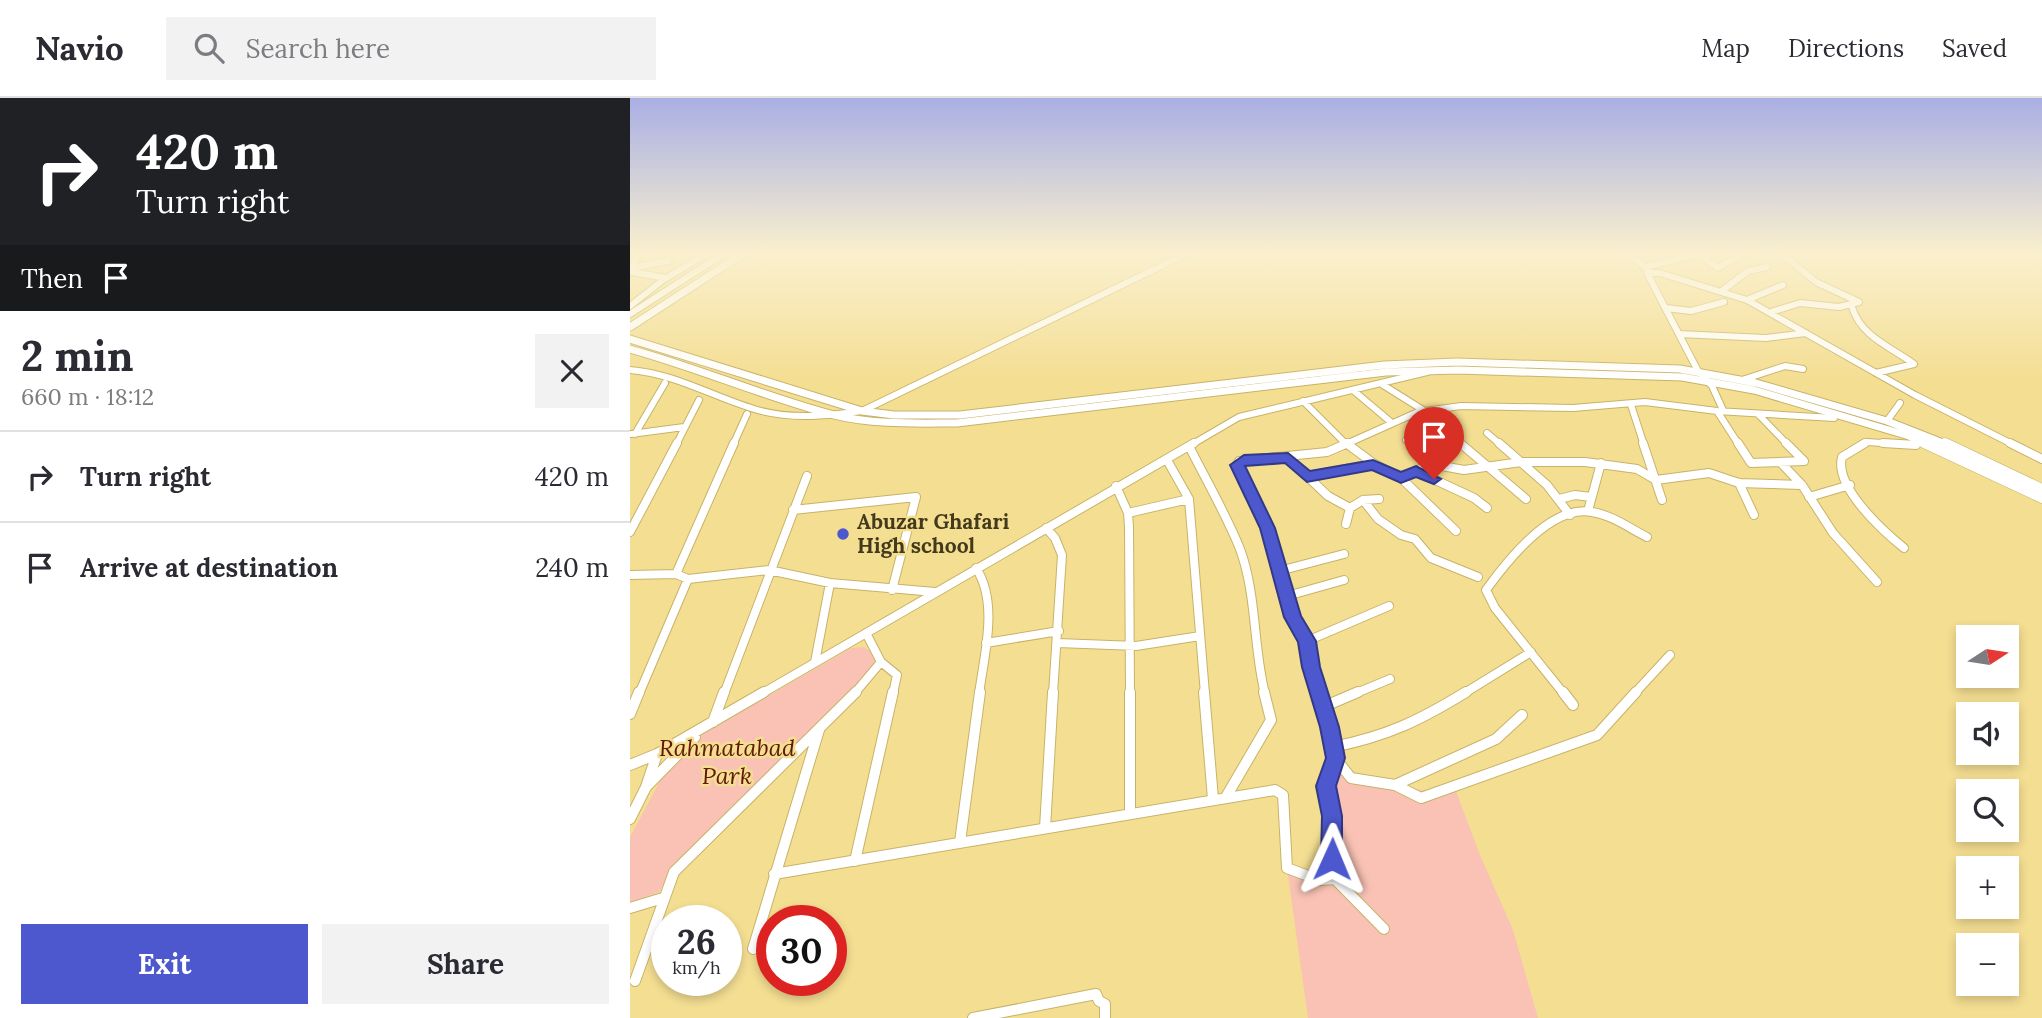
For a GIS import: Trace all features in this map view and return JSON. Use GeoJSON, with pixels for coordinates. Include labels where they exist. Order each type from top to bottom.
{"type":"FeatureCollection","features":[{"type":"Feature","properties":{"kind":"main road"},"geometry":{"type":"LineString","coordinates":[[630,321],[669,296]]}},
{"type":"Feature","properties":{"kind":"main road"},"geometry":{"type":"LineString","coordinates":[[630,327],[678,296]]}},
{"type":"Feature","properties":{"kind":"main road"},"geometry":{"type":"LineString","coordinates":[[630,340],[699,358],[862,411],[894,415],[960,415],[1384,365],[1489,363],[1698,371],[1742,380],[1887,421],[1934,438],[2042,489]]}},
{"type":"Feature","properties":{"kind":"main road"},"geometry":{"type":"LineString","coordinates":[[630,349],[688,365],[835,415],[889,423],[957,423],[1363,374],[1490,370],[1706,379],[1833,411],[1909,436],[2042,498]]}},
{"type":"Feature","properties":{"kind":"street"},"geometry":{"type":"LineString","coordinates":[[630,314],[658,296]]}},
{"type":"Feature","properties":{"kind":"street"},"geometry":{"type":"LineString","coordinates":[[630,370],[664,372],[706,387],[737,403],[773,414],[835,415],[862,411],[1099,296]]}},
{"type":"Feature","properties":{"kind":"street"},"geometry":{"type":"LineString","coordinates":[[1660,296],[1748,461],[1782,464],[1804,461],[1758,414]]}},
{"type":"Feature","properties":{"kind":"street"},"geometry":{"type":"LineString","coordinates":[[1737,296],[1771,312],[1876,373],[2042,459]]}},
{"type":"Feature","properties":{"kind":"street"},"geometry":{"type":"LineString","coordinates":[[1747,300],[1757,296]]}},
{"type":"Feature","properties":{"kind":"street"},"geometry":{"type":"LineString","coordinates":[[1771,312],[1800,303],[1852,307],[1859,302],[1846,296]]}},
{"type":"Feature","properties":{"kind":"street"},"geometry":{"type":"LineString","coordinates":[[1666,308],[1691,312],[1724,302]]}},
{"type":"Feature","properties":{"kind":"street"},"geometry":{"type":"LineString","coordinates":[[1852,307],[1860,324],[1872,336],[1914,364],[1876,373]]}},
{"type":"Feature","properties":{"kind":"street"},"geometry":{"type":"LineString","coordinates":[[1679,334],[1766,338],[1806,333]]}},
{"type":"Feature","properties":{"kind":"street"},"geometry":{"type":"LineString","coordinates":[[1742,380],[1785,366],[1803,369]]}},
{"type":"Feature","properties":{"kind":"street"},"geometry":{"type":"LineString","coordinates":[[630,765],[657,754],[1238,417],[1383,385],[1430,371]]}},
{"type":"Feature","properties":{"kind":"street"},"geometry":{"type":"LineString","coordinates":[[632,434],[665,383]]}},
{"type":"Feature","properties":{"kind":"street"},"geometry":{"type":"LineString","coordinates":[[1383,385],[1423,410]]}},
{"type":"Feature","properties":{"kind":"street"},"geometry":{"type":"LineString","coordinates":[[1354,391],[1392,423]]}},
{"type":"Feature","properties":{"kind":"street"},"geometry":{"type":"LineString","coordinates":[[630,531],[699,400]]}},
{"type":"Feature","properties":{"kind":"street"},"geometry":{"type":"LineString","coordinates":[[1303,401],[1347,444],[1373,464],[1401,478],[1456,531]]}},
{"type":"Feature","properties":{"kind":"street"},"geometry":{"type":"LineString","coordinates":[[1670,655],[1597,735],[1421,799],[1395,785],[1351,778],[1334,753],[1307,641],[1293,617],[1268,528],[1237,465],[1244,460],[1288,458],[1327,452],[1423,410],[1500,404],[1573,408],[1657,403],[1758,414],[1833,418]]}},
{"type":"Feature","properties":{"kind":"street"},"geometry":{"type":"LineString","coordinates":[[1887,421],[1900,403]]}},
{"type":"Feature","properties":{"kind":"street"},"geometry":{"type":"LineString","coordinates":[[1631,405],[1662,500]]}},
{"type":"Feature","properties":{"kind":"street"},"geometry":{"type":"LineString","coordinates":[[676,574],[747,414]]}},
{"type":"Feature","properties":{"kind":"street"},"geometry":{"type":"LineString","coordinates":[[632,434],[684,428]]}},
{"type":"Feature","properties":{"kind":"street"},"geometry":{"type":"LineString","coordinates":[[1443,429],[1526,499]]}},
{"type":"Feature","properties":{"kind":"street"},"geometry":{"type":"LineString","coordinates":[[1487,433],[1559,499],[1570,514]]}},
{"type":"Feature","properties":{"kind":"street"},"geometry":{"type":"LineString","coordinates":[[1406,440],[1433,461],[1431,464]]}},
{"type":"Feature","properties":{"kind":"street"},"geometry":{"type":"LineString","coordinates":[[1904,548],[1882,530],[1855,499],[1840,464],[1842,457],[1862,443],[1916,445]]}},
{"type":"Feature","properties":{"kind":"street"},"geometry":{"type":"LineString","coordinates":[[1189,446],[1240,550],[1252,604],[1258,667],[1271,720],[1226,797]]}},
{"type":"Feature","properties":{"kind":"street"},"geometry":{"type":"LineString","coordinates":[[1288,458],[1328,496],[1350,508]]}},
{"type":"Feature","properties":{"kind":"street"},"geometry":{"type":"LineString","coordinates":[[1167,460],[1189,499],[1213,799]]}},
{"type":"Feature","properties":{"kind":"street"},"geometry":{"type":"LineString","coordinates":[[1401,478],[1431,464],[1462,470],[1521,462],[1601,463],[1637,468],[1656,480],[1709,473],[1739,483],[1802,485]]}},
{"type":"Feature","properties":{"kind":"street"},"geometry":{"type":"LineString","coordinates":[[1588,511],[1601,463]]}},
{"type":"Feature","properties":{"kind":"street"},"geometry":{"type":"LineString","coordinates":[[1307,477],[1373,464]]}},
{"type":"Feature","properties":{"kind":"street"},"geometry":{"type":"LineString","coordinates":[[1782,464],[1802,485],[1833,533],[1877,582]]}},
{"type":"Feature","properties":{"kind":"street"},"geometry":{"type":"LineString","coordinates":[[1416,471],[1474,498],[1487,508]]}},
{"type":"Feature","properties":{"kind":"street"},"geometry":{"type":"LineString","coordinates":[[646,787],[689,741],[714,720],[807,476]]}},
{"type":"Feature","properties":{"kind":"street"},"geometry":{"type":"LineString","coordinates":[[1739,483],[1754,514]]}},
{"type":"Feature","properties":{"kind":"street"},"geometry":{"type":"LineString","coordinates":[[1809,497],[1850,485]]}},
{"type":"Feature","properties":{"kind":"street"},"geometry":{"type":"LineString","coordinates":[[1116,486],[1128,513],[1130,814]]}},
{"type":"Feature","properties":{"kind":"street"},"geometry":{"type":"LineString","coordinates":[[1559,499],[1575,495],[1591,497]]}},
{"type":"Feature","properties":{"kind":"street"},"geometry":{"type":"LineString","coordinates":[[793,510],[916,497],[892,590]]}},
{"type":"Feature","properties":{"kind":"street"},"geometry":{"type":"LineString","coordinates":[[1128,513],[1189,499]]}},
{"type":"Feature","properties":{"kind":"street"},"geometry":{"type":"LineString","coordinates":[[1346,524],[1350,508],[1363,500],[1378,499]]}},
{"type":"Feature","properties":{"kind":"street"},"geometry":{"type":"LineString","coordinates":[[1363,500],[1368,508],[1406,538],[1415,539],[1431,558],[1478,578]]}},
{"type":"Feature","properties":{"kind":"street"},"geometry":{"type":"LineString","coordinates":[[1573,705],[1488,600],[1486,590],[1503,566],[1532,538],[1548,525],[1570,514],[1588,511],[1647,537]]}},
{"type":"Feature","properties":{"kind":"street"},"geometry":{"type":"LineString","coordinates":[[1045,828],[1062,555],[1055,538],[1046,528]]}},
{"type":"Feature","properties":{"kind":"street"},"geometry":{"type":"LineString","coordinates":[[1279,571],[1323,562],[1326,558],[1344,554]]}},
{"type":"Feature","properties":{"kind":"street"},"geometry":{"type":"LineString","coordinates":[[960,842],[989,620],[982,577],[976,568]]}},
{"type":"Feature","properties":{"kind":"street"},"geometry":{"type":"LineString","coordinates":[[630,584],[632,575],[676,574],[688,579],[769,570],[830,583],[935,592]]}},
{"type":"Feature","properties":{"kind":"street"},"geometry":{"type":"LineString","coordinates":[[630,714],[688,579]]}},
{"type":"Feature","properties":{"kind":"street"},"geometry":{"type":"LineString","coordinates":[[1287,596],[1344,580]]}},
{"type":"Feature","properties":{"kind":"street"},"geometry":{"type":"LineString","coordinates":[[815,662],[830,583]]}},
{"type":"Feature","properties":{"kind":"street"},"geometry":{"type":"LineString","coordinates":[[1307,641],[1390,606]]}},
{"type":"Feature","properties":{"kind":"street"},"geometry":{"type":"LineString","coordinates":[[986,643],[1059,631]]}},
{"type":"Feature","properties":{"kind":"street"},"geometry":{"type":"LineString","coordinates":[[855,861],[897,675],[881,662],[866,633]]}},
{"type":"Feature","properties":{"kind":"street"},"geometry":{"type":"LineString","coordinates":[[1058,643],[1128,646],[1200,636]]}},
{"type":"Feature","properties":{"kind":"street"},"geometry":{"type":"LineString","coordinates":[[1334,753],[1418,722],[1531,652]]}},
{"type":"Feature","properties":{"kind":"street"},"geometry":{"type":"LineString","coordinates":[[635,981],[674,872],[873,675],[881,662]]}},
{"type":"Feature","properties":{"kind":"street"},"geometry":{"type":"LineString","coordinates":[[1323,707],[1390,679]]}},
{"type":"Feature","properties":{"kind":"street"},"geometry":{"type":"LineString","coordinates":[[1395,785],[1496,739],[1522,715]]}},
{"type":"Feature","properties":{"kind":"street"},"geometry":{"type":"LineString","coordinates":[[753,949],[820,727]]}},
{"type":"Feature","properties":{"kind":"street"},"geometry":{"type":"LineString","coordinates":[[1334,753],[1326,786],[1332,816],[1335,879],[1384,929]]}},
{"type":"Feature","properties":{"kind":"street"},"geometry":{"type":"LineString","coordinates":[[630,819],[646,787],[657,754]]}},
{"type":"Feature","properties":{"kind":"street"},"geometry":{"type":"LineString","coordinates":[[774,874],[1275,790],[1283,795],[1286,868],[1319,880],[1335,879]]}},
{"type":"Feature","properties":{"kind":"street"},"geometry":{"type":"LineString","coordinates":[[630,908],[663,898]]}},
{"type":"Feature","properties":{"kind":"street"},"geometry":{"type":"LineString","coordinates":[[973,1018],[1008,1015],[1096,994],[1099,1001],[1105,1004],[1105,1018]]}},
{"type":"Feature","properties":{"kind":"green space","name":"Rahmatabad Park"},"geometry":{"type":"Polygon","coordinates":[[[864,647],[874,654],[874,666],[860,682],[671,871],[659,892],[630,903],[630,837],[660,781],[704,733],[851,648],[864,647]]]}},
{"type":"Feature","properties":{"kind":"green space"},"geometry":{"type":"Polygon","coordinates":[[[1332,768],[1408,788],[1423,790],[1454,786],[1480,855],[1513,930],[1538,1018],[1308,1018],[1287,868],[1335,878],[1326,786],[1332,768]]]}},
{"type":"Feature","properties":{"kind":"place","name":"Abuzar Ghafari High school"},"geometry":{"type":"Point","coordinates":[843,534]}},
{"type":"Feature","properties":{"kind":"route"},"geometry":{"type":"LineString","coordinates":[[1332,859],[1332,816],[1326,786],[1335,758],[1329,727],[1311,667],[1307,641],[1293,617],[1268,528],[1237,465],[1244,460],[1288,458],[1307,477],[1373,464],[1401,478],[1416,471],[1434,479]]}}]}
